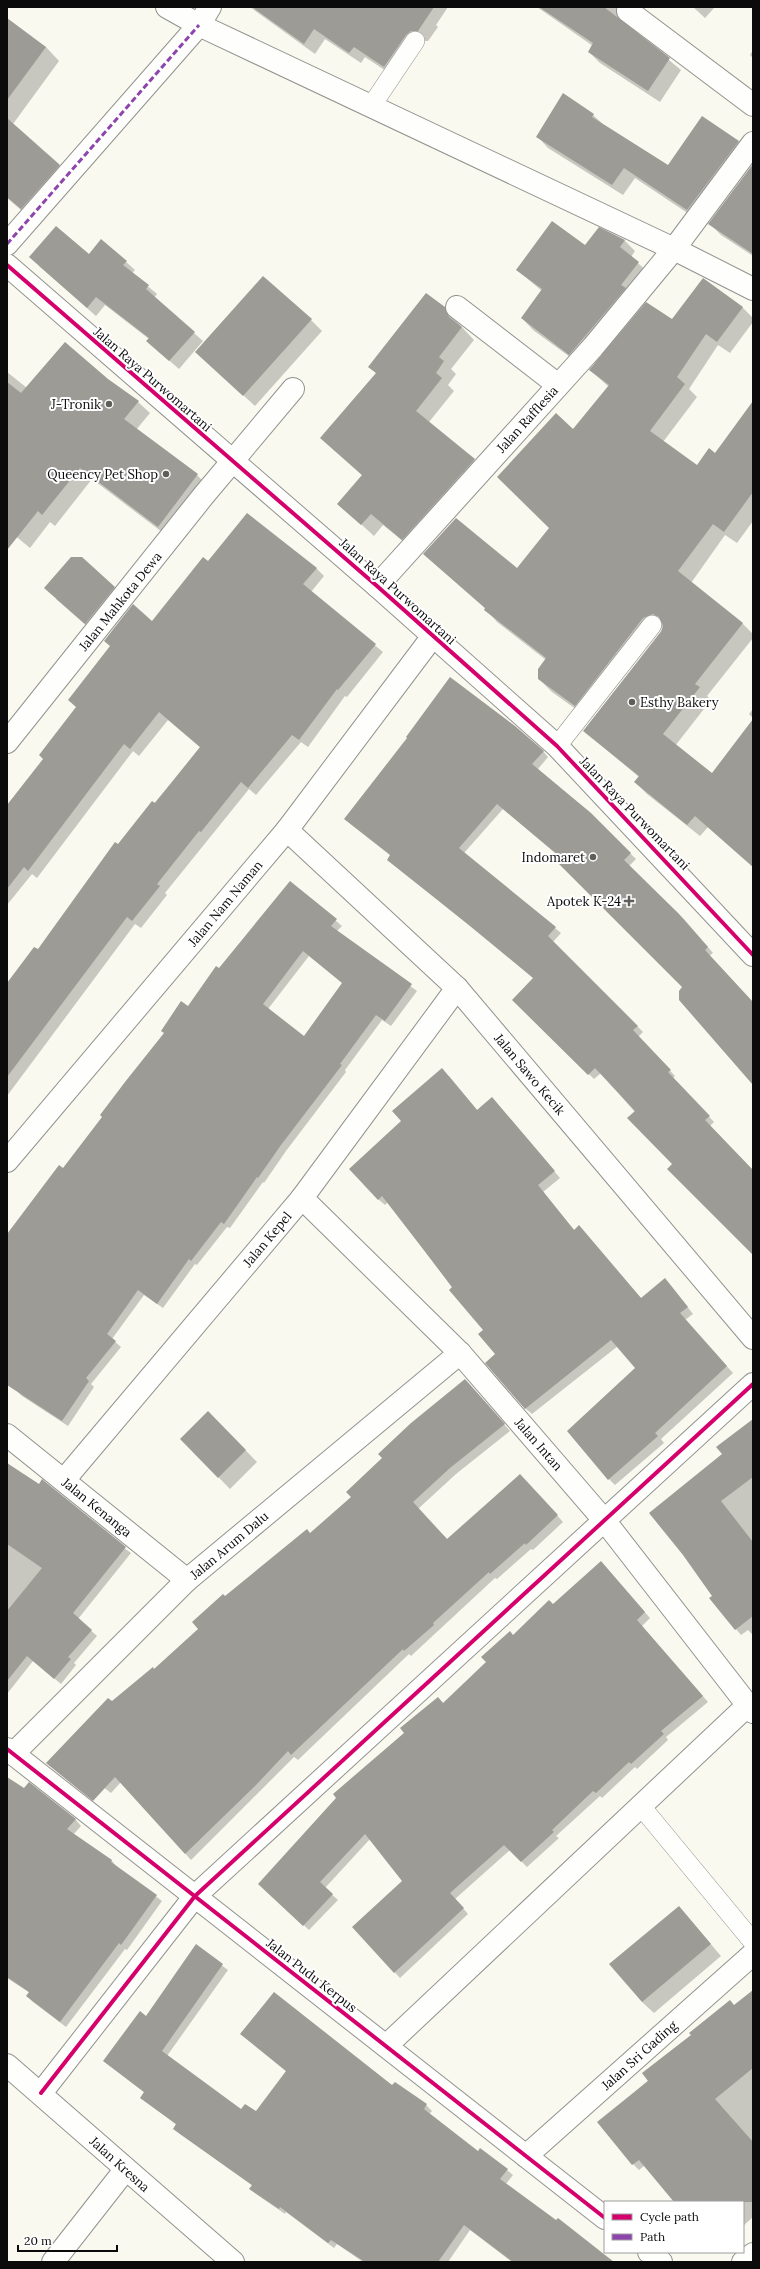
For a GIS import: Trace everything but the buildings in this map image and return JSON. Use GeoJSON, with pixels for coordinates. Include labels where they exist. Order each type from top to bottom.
{"type":"FeatureCollection","features":[{"type":"Feature","properties":{"kind":"street"},"geometry":{"type":"LineString","coordinates":[[167,7],[204,16],[372,105],[674,249],[753,289]]}},
{"type":"Feature","properties":{"kind":"street"},"geometry":{"type":"LineString","coordinates":[[628,12],[753,105]]}},
{"type":"Feature","properties":{"kind":"street"},"geometry":{"type":"LineString","coordinates":[[7,244],[204,16]]}},
{"type":"Feature","properties":{"kind":"street","name":"Jalan Rafflesia"},"geometry":{"type":"LineString","coordinates":[[378,586],[558,385],[674,249],[753,143]]}},
{"type":"Feature","properties":{"kind":"street","name":"Jalan Raya Purwomartani"},"geometry":{"type":"LineString","coordinates":[[7,265],[378,586],[557,746],[753,956]]}},
{"type":"Feature","properties":{"kind":"street"},"geometry":{"type":"LineString","coordinates":[[456,307],[558,385]]}},
{"type":"Feature","properties":{"kind":"street","name":"Jalan Mahkota Dewa"},"geometry":{"type":"LineString","coordinates":[[7,742],[232,460],[292,389]]}},
{"type":"Feature","properties":{"kind":"street","name":"Jalan Nam Naman"},"geometry":{"type":"LineString","coordinates":[[7,1161],[287,830],[433,636]]}},
{"type":"Feature","properties":{"kind":"street","name":"Jalan Sawo Kecik"},"geometry":{"type":"LineString","coordinates":[[287,830],[457,988],[753,1338]]}},
{"type":"Feature","properties":{"kind":"street","name":"Jalan Kepel"},"geometry":{"type":"LineString","coordinates":[[64,1480],[302,1198],[457,988]]}},
{"type":"Feature","properties":{"kind":"street","name":"Jalan Intan"},"geometry":{"type":"LineString","coordinates":[[302,1198],[460,1353],[604,1520],[750,1708]]}},
{"type":"Feature","properties":{"kind":"street","name":"Jalan Arum Dalu"},"geometry":{"type":"LineString","coordinates":[[10,1751],[187,1580],[460,1353]]}},
{"type":"Feature","properties":{"kind":"street"},"geometry":{"type":"LineString","coordinates":[[41,2093],[195,1896],[753,1384]]}},
{"type":"Feature","properties":{"kind":"street","name":"Jalan Kenanga"},"geometry":{"type":"LineString","coordinates":[[7,1435],[187,1580]]}},
{"type":"Feature","properties":{"kind":"street"},"geometry":{"type":"LineString","coordinates":[[386,2046],[640,1805],[750,1708]]}},
{"type":"Feature","properties":{"kind":"street","name":"Jalan Pudu Kerpus"},"geometry":{"type":"LineString","coordinates":[[10,1751],[604,2217]]}},
{"type":"Feature","properties":{"kind":"street","name":"Jalan Sri Gading"},"geometry":{"type":"LineString","coordinates":[[526,2156],[753,1954]]}},
{"type":"Feature","properties":{"kind":"street","name":"Jalan Kresna"},"geometry":{"type":"LineString","coordinates":[[7,2065],[41,2093],[125,2170],[233,2262]]}},
{"type":"Feature","properties":{"kind":"street"},"geometry":{"type":"LineString","coordinates":[[52,2262],[125,2170]]}},
{"type":"Feature","properties":{"kind":"street"},"geometry":{"type":"LineString","coordinates":[[649,2253],[661,2262]]}},
{"type":"Feature","properties":{"kind":"street"},"geometry":{"type":"LineString","coordinates":[[743,2262],[753,2254]]}},
{"type":"Feature","properties":{"kind":"lane"},"geometry":{"type":"LineString","coordinates":[[372,105],[415,41]]}},
{"type":"Feature","properties":{"kind":"lane"},"geometry":{"type":"LineString","coordinates":[[557,746],[652,625]]}},
{"type":"Feature","properties":{"kind":"lane"},"geometry":{"type":"LineString","coordinates":[[640,1805],[753,1942]]}},
{"type":"Feature","properties":{"kind":"marked path"},"geometry":{"type":"LineString","coordinates":[[7,244],[199,25]]}},
{"type":"Feature","properties":{"kind":"cycle path"},"geometry":{"type":"LineString","coordinates":[[7,265],[377,586],[557,746],[753,955]]}},
{"type":"Feature","properties":{"kind":"cycle path"},"geometry":{"type":"LineString","coordinates":[[41,2093],[195,1896],[753,1384]]}},
{"type":"Feature","properties":{"kind":"cycle path"},"geometry":{"type":"LineString","coordinates":[[7,1749],[604,2217]]}},
{"type":"Feature","properties":{"kind":"place","name":"J-Tronik"},"geometry":{"type":"Point","coordinates":[109,404]}},
{"type":"Feature","properties":{"kind":"place","name":"Queency Pet Shop"},"geometry":{"type":"Point","coordinates":[166,474]}},
{"type":"Feature","properties":{"kind":"place","name":"Esthy Bakery"},"geometry":{"type":"Point","coordinates":[632,702]}},
{"type":"Feature","properties":{"kind":"place","name":"Indomaret"},"geometry":{"type":"Point","coordinates":[593,857]}},
{"type":"Feature","properties":{"kind":"place","name":"Apotek K-24"},"geometry":{"type":"Point","coordinates":[629,901]}}]}
